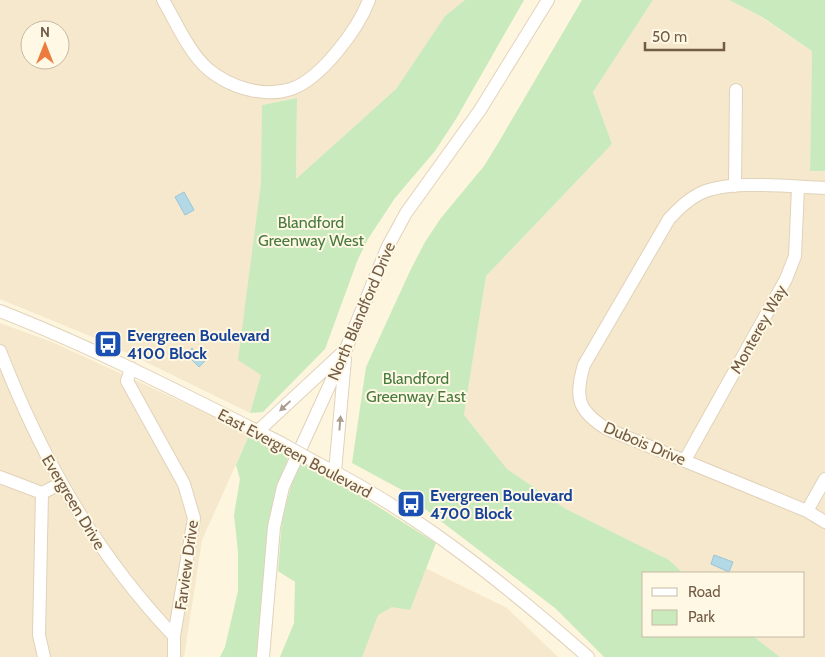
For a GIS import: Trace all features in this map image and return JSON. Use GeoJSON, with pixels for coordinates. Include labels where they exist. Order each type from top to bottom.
{"type":"FeatureCollection","features":[{"type":"Feature","properties":{"kind":"street"},"geometry":{"type":"LineString","coordinates":[[163,0],[192,48],[208,69],[230,84],[259,92],[291,89],[320,70],[343,45],[370,0]]}},
{"type":"Feature","properties":{"kind":"street","name":"North Blandford Drive"},"geometry":{"type":"LineString","coordinates":[[263,657],[274,527],[283,487],[346,349],[388,246],[406,213],[480,110],[548,0]]}},
{"type":"Feature","properties":{"kind":"street"},"geometry":{"type":"LineString","coordinates":[[736,90],[736,186]]}},
{"type":"Feature","properties":{"kind":"street","name":"Dubois Drive"},"geometry":{"type":"LineString","coordinates":[[825,188],[736,186],[700,194],[684,204],[669,219],[584,365],[579,383],[580,400],[590,418],[607,429],[807,510],[825,522]]}},
{"type":"Feature","properties":{"kind":"street","name":"Monterey Way"},"geometry":{"type":"LineString","coordinates":[[685,460],[786,279],[794,256],[798,188]]}},
{"type":"Feature","properties":{"kind":"street","name":"East Evergreen Boulevard"},"geometry":{"type":"LineString","coordinates":[[1,314],[56,333],[131,368],[360,484],[424,528],[532,608],[588,657]]}},
{"type":"Feature","properties":{"kind":"street"},"geometry":{"type":"LineString","coordinates":[[258,431],[346,349]]}},
{"type":"Feature","properties":{"kind":"street"},"geometry":{"type":"LineString","coordinates":[[335,472],[346,349]]}},
{"type":"Feature","properties":{"kind":"street","name":"Evergreen Drive"},"geometry":{"type":"LineString","coordinates":[[0,351],[19,399],[60,484],[120,574],[174,636]]}},
{"type":"Feature","properties":{"kind":"street","name":"Farview Drive"},"geometry":{"type":"LineString","coordinates":[[131,368],[127,381],[184,484],[194,518],[174,636],[174,657]]}},
{"type":"Feature","properties":{"kind":"street"},"geometry":{"type":"LineString","coordinates":[[0,477],[42,493],[60,484]]}},
{"type":"Feature","properties":{"kind":"street"},"geometry":{"type":"LineString","coordinates":[[807,510],[825,479]]}},
{"type":"Feature","properties":{"kind":"street"},"geometry":{"type":"LineString","coordinates":[[42,493],[39,635],[44,657]]}},
{"type":"Feature","properties":{"kind":"shaded area"},"geometry":{"type":"Polygon","coordinates":[[[0,0],[465,0],[445,16],[396,89],[296,179],[297,98],[262,105],[261,375],[250,413],[107,343],[0,299],[0,0]]]}},
{"type":"Feature","properties":{"kind":"shaded area"},"geometry":{"type":"Polygon","coordinates":[[[653,0],[729,0],[761,17],[812,51],[810,171],[825,171],[825,657],[780,657],[754,637],[805,637],[805,572],[682,572],[669,560],[566,509],[507,469],[464,415],[486,276],[612,144],[593,92],[653,0]]]}},
{"type":"Feature","properties":{"kind":"shaded area"},"geometry":{"type":"Polygon","coordinates":[[[0,323],[52,342],[250,433],[202,540],[184,657],[0,657],[0,323]]]}},
{"type":"Feature","properties":{"kind":"shaded area"},"geometry":{"type":"Polygon","coordinates":[[[421,566],[507,608],[558,657],[331,657],[421,566]]]}},
{"type":"Feature","properties":{"kind":"green space","name":"Blandford Greenway West"},"geometry":{"type":"Polygon","coordinates":[[[465,0],[524,0],[456,119],[435,151],[395,198],[368,239],[358,259],[325,349],[263,412],[250,413],[261,375],[238,360],[261,183],[262,105],[297,98],[296,179],[396,89],[445,16],[465,0]]]}},
{"type":"Feature","properties":{"kind":"green space","name":"Blandford Greenway East"},"geometry":{"type":"Polygon","coordinates":[[[582,0],[653,0],[593,92],[612,144],[486,276],[464,415],[507,469],[566,509],[669,560],[682,572],[642,572],[642,637],[754,637],[780,657],[604,657],[555,608],[421,506],[415,497],[352,463],[366,367],[425,242],[441,218],[484,166],[582,0]]]}},
{"type":"Feature","properties":{"kind":"green space"},"geometry":{"type":"Polygon","coordinates":[[[729,0],[825,0],[825,171],[810,171],[812,51],[762,17],[729,0]]]}},
{"type":"Feature","properties":{"kind":"green space"},"geometry":{"type":"Polygon","coordinates":[[[250,433],[289,454],[283,477],[257,657],[220,657],[225,647],[238,591],[238,552],[234,515],[240,479],[236,465],[250,433]]]}},
{"type":"Feature","properties":{"kind":"green space"},"geometry":{"type":"Polygon","coordinates":[[[299,457],[436,543],[410,610],[392,607],[378,615],[362,657],[280,657],[294,623],[295,582],[278,571],[282,519],[299,457]]]}},
{"type":"Feature","properties":{"kind":"water"},"geometry":{"type":"Polygon","coordinates":[[[184,192],[194,210],[185,215],[175,197],[184,192]]]}},
{"type":"Feature","properties":{"kind":"water"},"geometry":{"type":"Polygon","coordinates":[[[192,348],[205,361],[199,367],[186,354],[192,348]]]}},
{"type":"Feature","properties":{"kind":"water"},"geometry":{"type":"Polygon","coordinates":[[[714,555],[733,562],[729,572],[711,564],[714,555]]]}},
{"type":"Feature","properties":{"kind":"place","name":"Evergreen Boulevard 4100 Block"},"geometry":{"type":"Point","coordinates":[108,344]}},
{"type":"Feature","properties":{"kind":"place","name":"Evergreen Boulevard 4700 Block"},"geometry":{"type":"Point","coordinates":[411,504]}}]}
